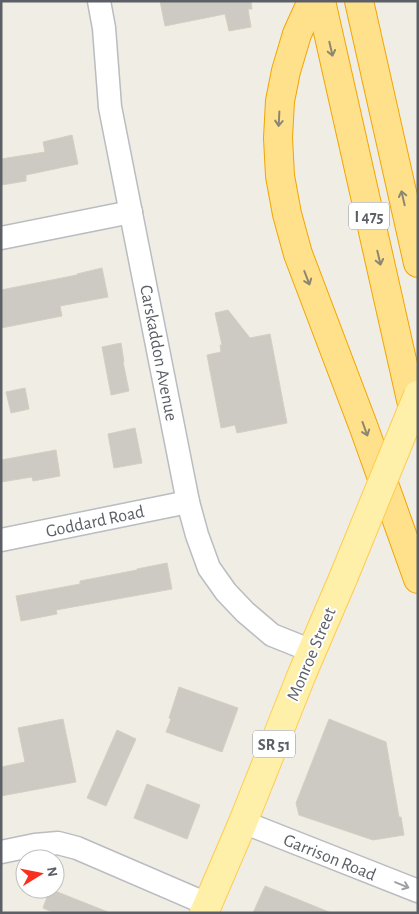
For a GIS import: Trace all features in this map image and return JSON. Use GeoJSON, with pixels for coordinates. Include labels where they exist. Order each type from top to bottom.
{"type":"FeatureCollection","features":[{"type":"Feature","properties":{"kind":"highway"},"geometry":{"type":"LineString","coordinates":[[312,1],[297,34],[286,71],[280,101],[278,138],[280,176],[287,214],[298,254],[364,428],[418,579]]}},
{"type":"Feature","properties":{"kind":"highway","name":"I 475"},"geometry":{"type":"LineString","coordinates":[[321,1],[418,430]]}},
{"type":"Feature","properties":{"kind":"highway","name":"I 475"},"geometry":{"type":"LineString","coordinates":[[359,1],[418,263]]}},
{"type":"Feature","properties":{"kind":"main road","name":"Monroe Street"},"geometry":{"type":"LineString","coordinates":[[205,909],[243,822],[418,395]]}},
{"type":"Feature","properties":{"kind":"street","name":"Carskaddon Avenue"},"geometry":{"type":"LineString","coordinates":[[99,1],[104,28],[110,107],[188,502],[197,534],[209,568],[226,592],[245,612],[272,635],[312,651]]}},
{"type":"Feature","properties":{"kind":"street"},"geometry":{"type":"LineString","coordinates":[[1,238],[131,212]]}},
{"type":"Feature","properties":{"kind":"street","name":"Goddard Road"},"geometry":{"type":"LineString","coordinates":[[1,540],[188,502]]}},
{"type":"Feature","properties":{"kind":"street","name":"Garrison Road"},"geometry":{"type":"LineString","coordinates":[[243,822],[418,891]]}},
{"type":"Feature","properties":{"kind":"street"},"geometry":{"type":"LineString","coordinates":[[1,852],[36,845],[58,844],[77,848],[205,909]]}},
{"type":"Feature","properties":{"kind":"building"},"geometry":{"type":"Polygon","coordinates":[[[160,1],[251,1],[252,9],[248,9],[251,27],[229,31],[225,14],[165,26],[160,1]]]}},
{"type":"Feature","properties":{"kind":"building"},"geometry":{"type":"Polygon","coordinates":[[[72,135],[78,164],[26,175],[26,181],[1,185],[1,159],[45,152],[43,142],[72,135]]]}},
{"type":"Feature","properties":{"kind":"building"},"geometry":{"type":"Polygon","coordinates":[[[102,268],[108,297],[60,306],[62,316],[1,328],[1,290],[77,275],[102,268]]]}},
{"type":"Feature","properties":{"kind":"building"},"geometry":{"type":"Polygon","coordinates":[[[228,310],[250,338],[270,334],[287,423],[237,433],[235,425],[221,428],[207,355],[221,352],[220,345],[222,345],[215,313],[228,310]]]}},
{"type":"Feature","properties":{"kind":"building"},"geometry":{"type":"Polygon","coordinates":[[[121,343],[129,391],[111,395],[102,347],[121,343]]]}},
{"type":"Feature","properties":{"kind":"building"},"geometry":{"type":"Polygon","coordinates":[[[25,388],[29,409],[11,413],[6,392],[25,388]]]}},
{"type":"Feature","properties":{"kind":"building"},"geometry":{"type":"Polygon","coordinates":[[[135,428],[142,463],[114,468],[108,434],[135,428]]]}},
{"type":"Feature","properties":{"kind":"building"},"geometry":{"type":"Polygon","coordinates":[[[56,450],[60,476],[33,481],[32,477],[1,482],[1,460],[56,450]]]}},
{"type":"Feature","properties":{"kind":"building"},"geometry":{"type":"Polygon","coordinates":[[[167,563],[172,589],[56,610],[57,614],[21,621],[16,596],[80,584],[80,581],[167,563]]]}},
{"type":"Feature","properties":{"kind":"building"},"geometry":{"type":"Polygon","coordinates":[[[179,687],[238,708],[222,752],[166,732],[179,687]]]}},
{"type":"Feature","properties":{"kind":"building"},"geometry":{"type":"Polygon","coordinates":[[[63,719],[76,782],[1,796],[1,767],[25,762],[18,728],[63,719]]]}},
{"type":"Feature","properties":{"kind":"building"},"geometry":{"type":"Polygon","coordinates":[[[329,719],[386,742],[404,835],[373,840],[299,815],[296,803],[329,719]]]}},
{"type":"Feature","properties":{"kind":"building"},"geometry":{"type":"Polygon","coordinates":[[[117,730],[136,739],[106,806],[87,798],[117,730]]]}},
{"type":"Feature","properties":{"kind":"building"},"geometry":{"type":"Polygon","coordinates":[[[147,784],[200,805],[187,839],[134,818],[147,784]]]}},
{"type":"Feature","properties":{"kind":"building"},"geometry":{"type":"Polygon","coordinates":[[[265,886],[329,912],[329,913],[253,913],[265,886]]]}},
{"type":"Feature","properties":{"kind":"building"},"geometry":{"type":"Polygon","coordinates":[[[65,895],[108,913],[54,913],[43,908],[46,899],[65,899],[65,895]]]}}]}
